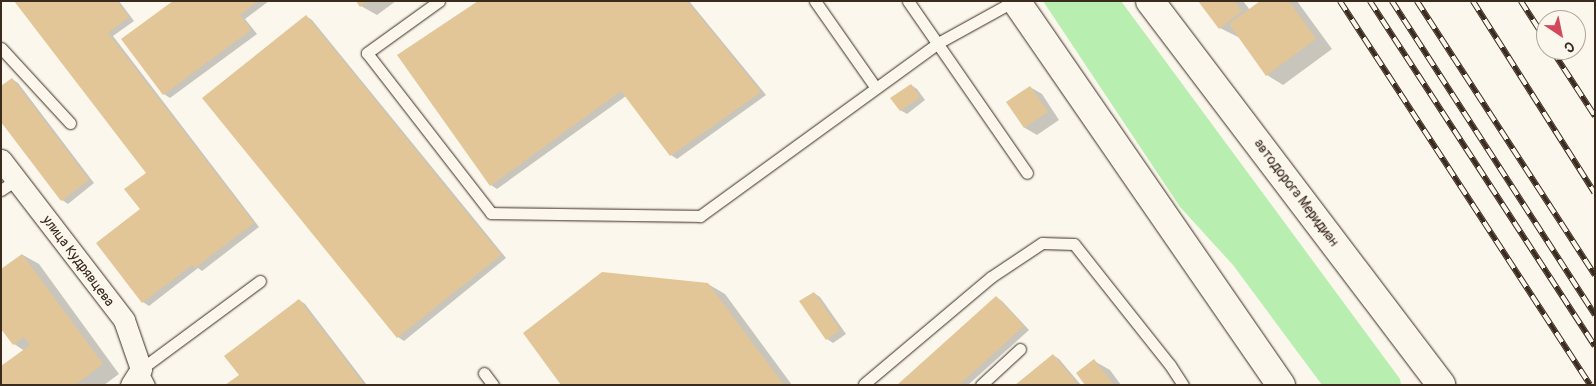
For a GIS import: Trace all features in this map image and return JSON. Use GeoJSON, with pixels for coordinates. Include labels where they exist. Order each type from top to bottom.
{"type":"FeatureCollection","features":[{"type":"Feature","properties":{"kind":"main road"},"geometry":{"type":"LineString","coordinates":[[1015,1],[1281,385]]}},
{"type":"Feature","properties":{"kind":"main road","name":"автодорога Меридиан"},"geometry":{"type":"LineString","coordinates":[[1150,1],[1440,385]]}},
{"type":"Feature","properties":{"kind":"street","name":"улица Кудрявцева"},"geometry":{"type":"LineString","coordinates":[[1,160],[9,185],[124,320],[140,380]]}},
{"type":"Feature","properties":{"kind":"lane"},"geometry":{"type":"LineString","coordinates":[[439,1],[367,53],[491,213],[700,216],[938,43],[1015,1]]}},
{"type":"Feature","properties":{"kind":"lane"},"geometry":{"type":"LineString","coordinates":[[815,1],[876,88]]}},
{"type":"Feature","properties":{"kind":"lane"},"geometry":{"type":"LineString","coordinates":[[908,1],[1027,173]]}},
{"type":"Feature","properties":{"kind":"lane"},"geometry":{"type":"LineString","coordinates":[[1,48],[70,123]]}},
{"type":"Feature","properties":{"kind":"lane"},"geometry":{"type":"LineString","coordinates":[[864,384],[991,278],[1042,243],[1074,244],[1170,365],[1183,385]]}},
{"type":"Feature","properties":{"kind":"lane"},"geometry":{"type":"LineString","coordinates":[[140,380],[260,280]]}},
{"type":"Feature","properties":{"kind":"lane"},"geometry":{"type":"LineString","coordinates":[[981,385],[1020,349]]}},
{"type":"Feature","properties":{"kind":"lane"},"geometry":{"type":"LineString","coordinates":[[484,373],[493,385]]}},
{"type":"Feature","properties":{"kind":"green space"},"geometry":{"type":"Polygon","coordinates":[[[1043,1],[1121,1],[1400,379],[1401,385],[1322,385],[1233,265],[1180,207],[1043,1]]]}},
{"type":"Feature","properties":{"kind":"building"},"geometry":{"type":"Polygon","coordinates":[[[14,1],[117,1],[129,17],[108,33],[254,223],[195,268],[192,265],[142,303],[96,243],[140,209],[124,189],[146,173],[14,1]]]}},
{"type":"Feature","properties":{"kind":"building"},"geometry":{"type":"Polygon","coordinates":[[[173,1],[258,1],[240,15],[251,30],[163,95],[121,39],[173,1]]]}},
{"type":"Feature","properties":{"kind":"building"},"geometry":{"type":"Polygon","coordinates":[[[356,1],[368,1],[360,7],[356,1]]]}},
{"type":"Feature","properties":{"kind":"building"},"geometry":{"type":"Polygon","coordinates":[[[478,1],[687,1],[761,92],[670,156],[621,91],[490,186],[397,55],[478,1]]]}},
{"type":"Feature","properties":{"kind":"building"},"geometry":{"type":"Polygon","coordinates":[[[1198,1],[1234,1],[1242,11],[1219,29],[1198,1]]]}},
{"type":"Feature","properties":{"kind":"building"},"geometry":{"type":"Polygon","coordinates":[[[1260,1],[1289,1],[1316,39],[1266,76],[1229,24],[1260,1]]]}},
{"type":"Feature","properties":{"kind":"building"},"geometry":{"type":"Polygon","coordinates":[[[306,15],[501,255],[397,338],[202,98],[306,15]]]}},
{"type":"Feature","properties":{"kind":"building"},"geometry":{"type":"Polygon","coordinates":[[[12,78],[89,180],[61,201],[1,122],[1,86],[12,78]]]}},
{"type":"Feature","properties":{"kind":"building"},"geometry":{"type":"Polygon","coordinates":[[[911,84],[920,97],[900,111],[890,98],[911,84]]]}},
{"type":"Feature","properties":{"kind":"building"},"geometry":{"type":"Polygon","coordinates":[[[1030,86],[1048,112],[1024,128],[1006,102],[1030,86]]]}},
{"type":"Feature","properties":{"kind":"building"},"geometry":{"type":"Polygon","coordinates":[[[22,254],[103,364],[75,385],[1,385],[1,366],[30,345],[24,337],[13,345],[1,329],[1,269],[22,254]]]}},
{"type":"Feature","properties":{"kind":"building"},"geometry":{"type":"Polygon","coordinates":[[[602,272],[708,283],[784,385],[561,385],[523,333],[602,272]]]}},
{"type":"Feature","properties":{"kind":"building"},"geometry":{"type":"Polygon","coordinates":[[[814,292],[840,330],[826,340],[799,301],[814,292]]]}},
{"type":"Feature","properties":{"kind":"building"},"geometry":{"type":"Polygon","coordinates":[[[996,296],[1024,326],[959,385],[897,385],[996,296]]]}},
{"type":"Feature","properties":{"kind":"building"},"geometry":{"type":"Polygon","coordinates":[[[299,299],[363,383],[360,385],[225,385],[239,375],[224,356],[299,299]]]}},
{"type":"Feature","properties":{"kind":"building"},"geometry":{"type":"Polygon","coordinates":[[[1053,354],[1078,385],[1015,385],[1053,354]]]}},
{"type":"Feature","properties":{"kind":"building"},"geometry":{"type":"Polygon","coordinates":[[[1094,359],[1114,385],[1085,385],[1076,373],[1094,359]]]}},
{"type":"Feature","properties":{"kind":"railway"},"geometry":{"type":"LineString","coordinates":[[1340,1],[1590,385]]}},
{"type":"Feature","properties":{"kind":"railway"},"geometry":{"type":"LineString","coordinates":[[1370,1],[1595,346]]}},
{"type":"Feature","properties":{"kind":"railway"},"geometry":{"type":"LineString","coordinates":[[1392,1],[1595,315]]}},
{"type":"Feature","properties":{"kind":"railway"},"geometry":{"type":"LineString","coordinates":[[1417,1],[1595,275]]}},
{"type":"Feature","properties":{"kind":"railway"},"geometry":{"type":"LineString","coordinates":[[1473,1],[1595,193]]}},
{"type":"Feature","properties":{"kind":"railway"},"geometry":{"type":"LineString","coordinates":[[1521,1],[1536,24]]}},
{"type":"Feature","properties":{"kind":"railway"},"geometry":{"type":"LineString","coordinates":[[1559,60],[1595,116]]}}]}
